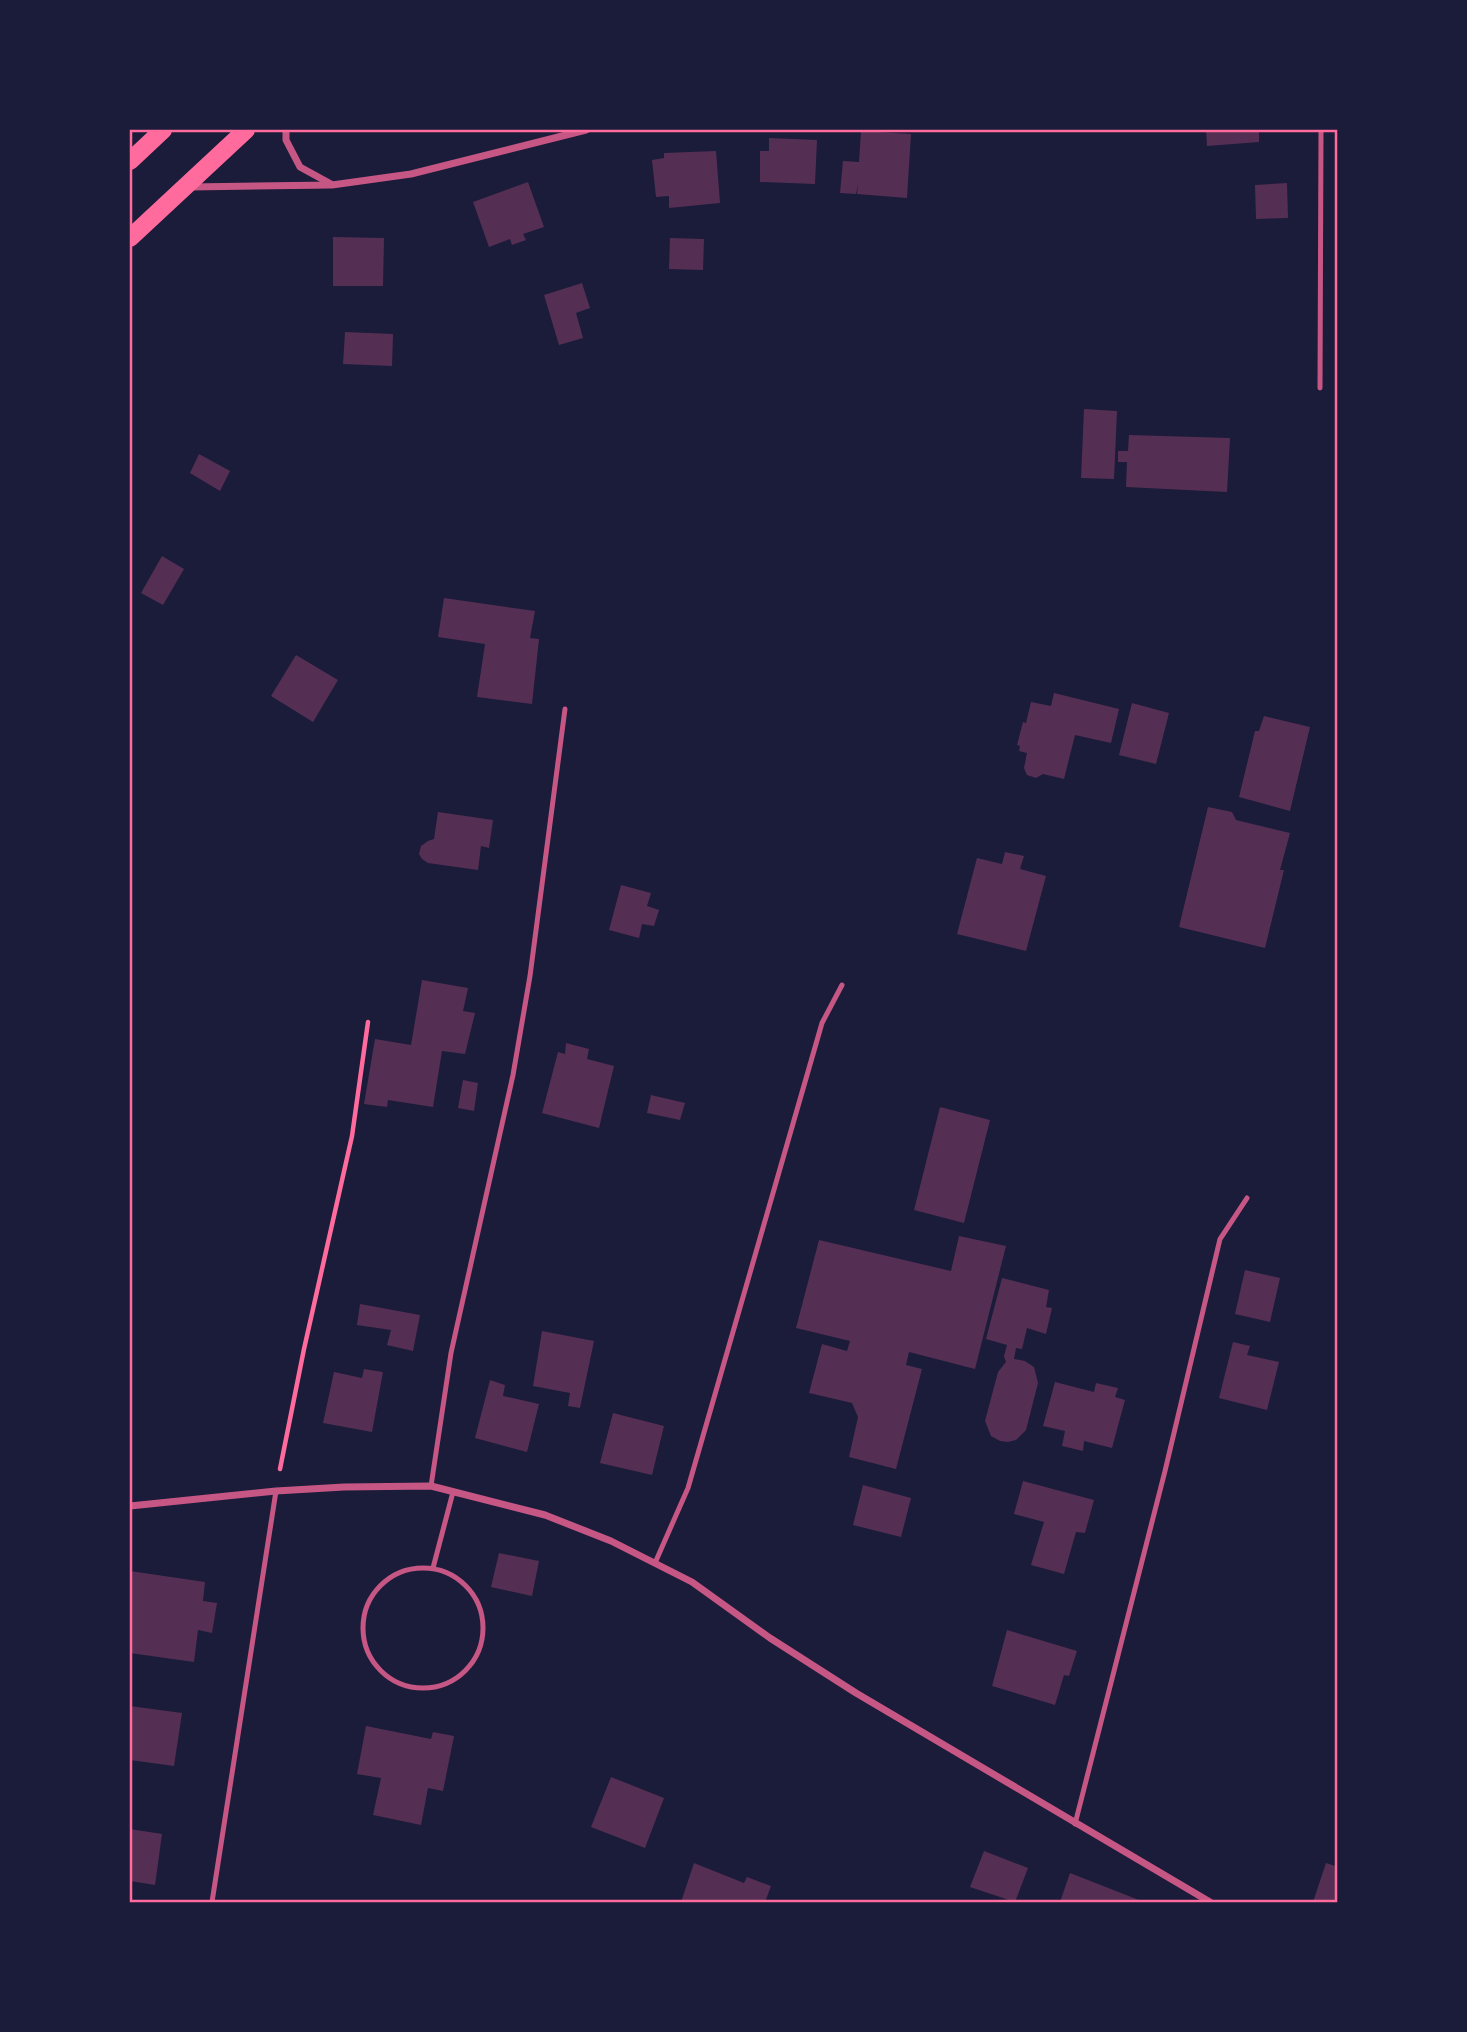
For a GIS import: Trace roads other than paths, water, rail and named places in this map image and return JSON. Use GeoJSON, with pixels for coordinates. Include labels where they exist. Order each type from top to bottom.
{"type":"FeatureCollection","features":[{"type":"Feature","properties":{"kind":"main road"},"geometry":{"type":"LineString","coordinates":[[130,161],[163,130]]}},
{"type":"Feature","properties":{"kind":"main road"},"geometry":{"type":"LineString","coordinates":[[130,238],[246,130]]}},
{"type":"Feature","properties":{"kind":"street"},"geometry":{"type":"LineString","coordinates":[[286,130],[286,140],[300,167],[332,184]]}},
{"type":"Feature","properties":{"kind":"street"},"geometry":{"type":"LineString","coordinates":[[186,187],[332,184],[411,174],[586,130]]}},
{"type":"Feature","properties":{"kind":"street"},"geometry":{"type":"LineString","coordinates":[[130,1506],[276,1491],[431,1486],[545,1515],[611,1541],[692,1581],[770,1638],[856,1693],[1210,1902]]}},
{"type":"Feature","properties":{"kind":"lane"},"geometry":{"type":"LineString","coordinates":[[1320,388],[1321,130]]}},
{"type":"Feature","properties":{"kind":"lane"},"geometry":{"type":"LineString","coordinates":[[431,1486],[451,1353],[513,1075],[530,976],[565,709]]}},
{"type":"Feature","properties":{"kind":"lane"},"geometry":{"type":"LineString","coordinates":[[655,1563],[688,1488],[822,1023],[842,985]]}},
{"type":"Feature","properties":{"kind":"lane"},"geometry":{"type":"LineString","coordinates":[[1075,1824],[1165,1471],[1220,1239],[1247,1198]]}},
{"type":"Feature","properties":{"kind":"lane"},"geometry":{"type":"LineString","coordinates":[[212,1902],[276,1491]]}},
{"type":"Feature","properties":{"kind":"lane"},"geometry":{"type":"LineString","coordinates":[[433,1568],[453,1492]]}},
{"type":"Feature","properties":{"kind":"lane"},"geometry":{"type":"LineString","coordinates":[[433,1568],[455,1576],[472,1592],[482,1613],[483,1637],[476,1659],[461,1676],[440,1687],[418,1689],[396,1683],[378,1670],[366,1650],[362,1625],[369,1600],[385,1581],[408,1569],[433,1568]]}}]}
